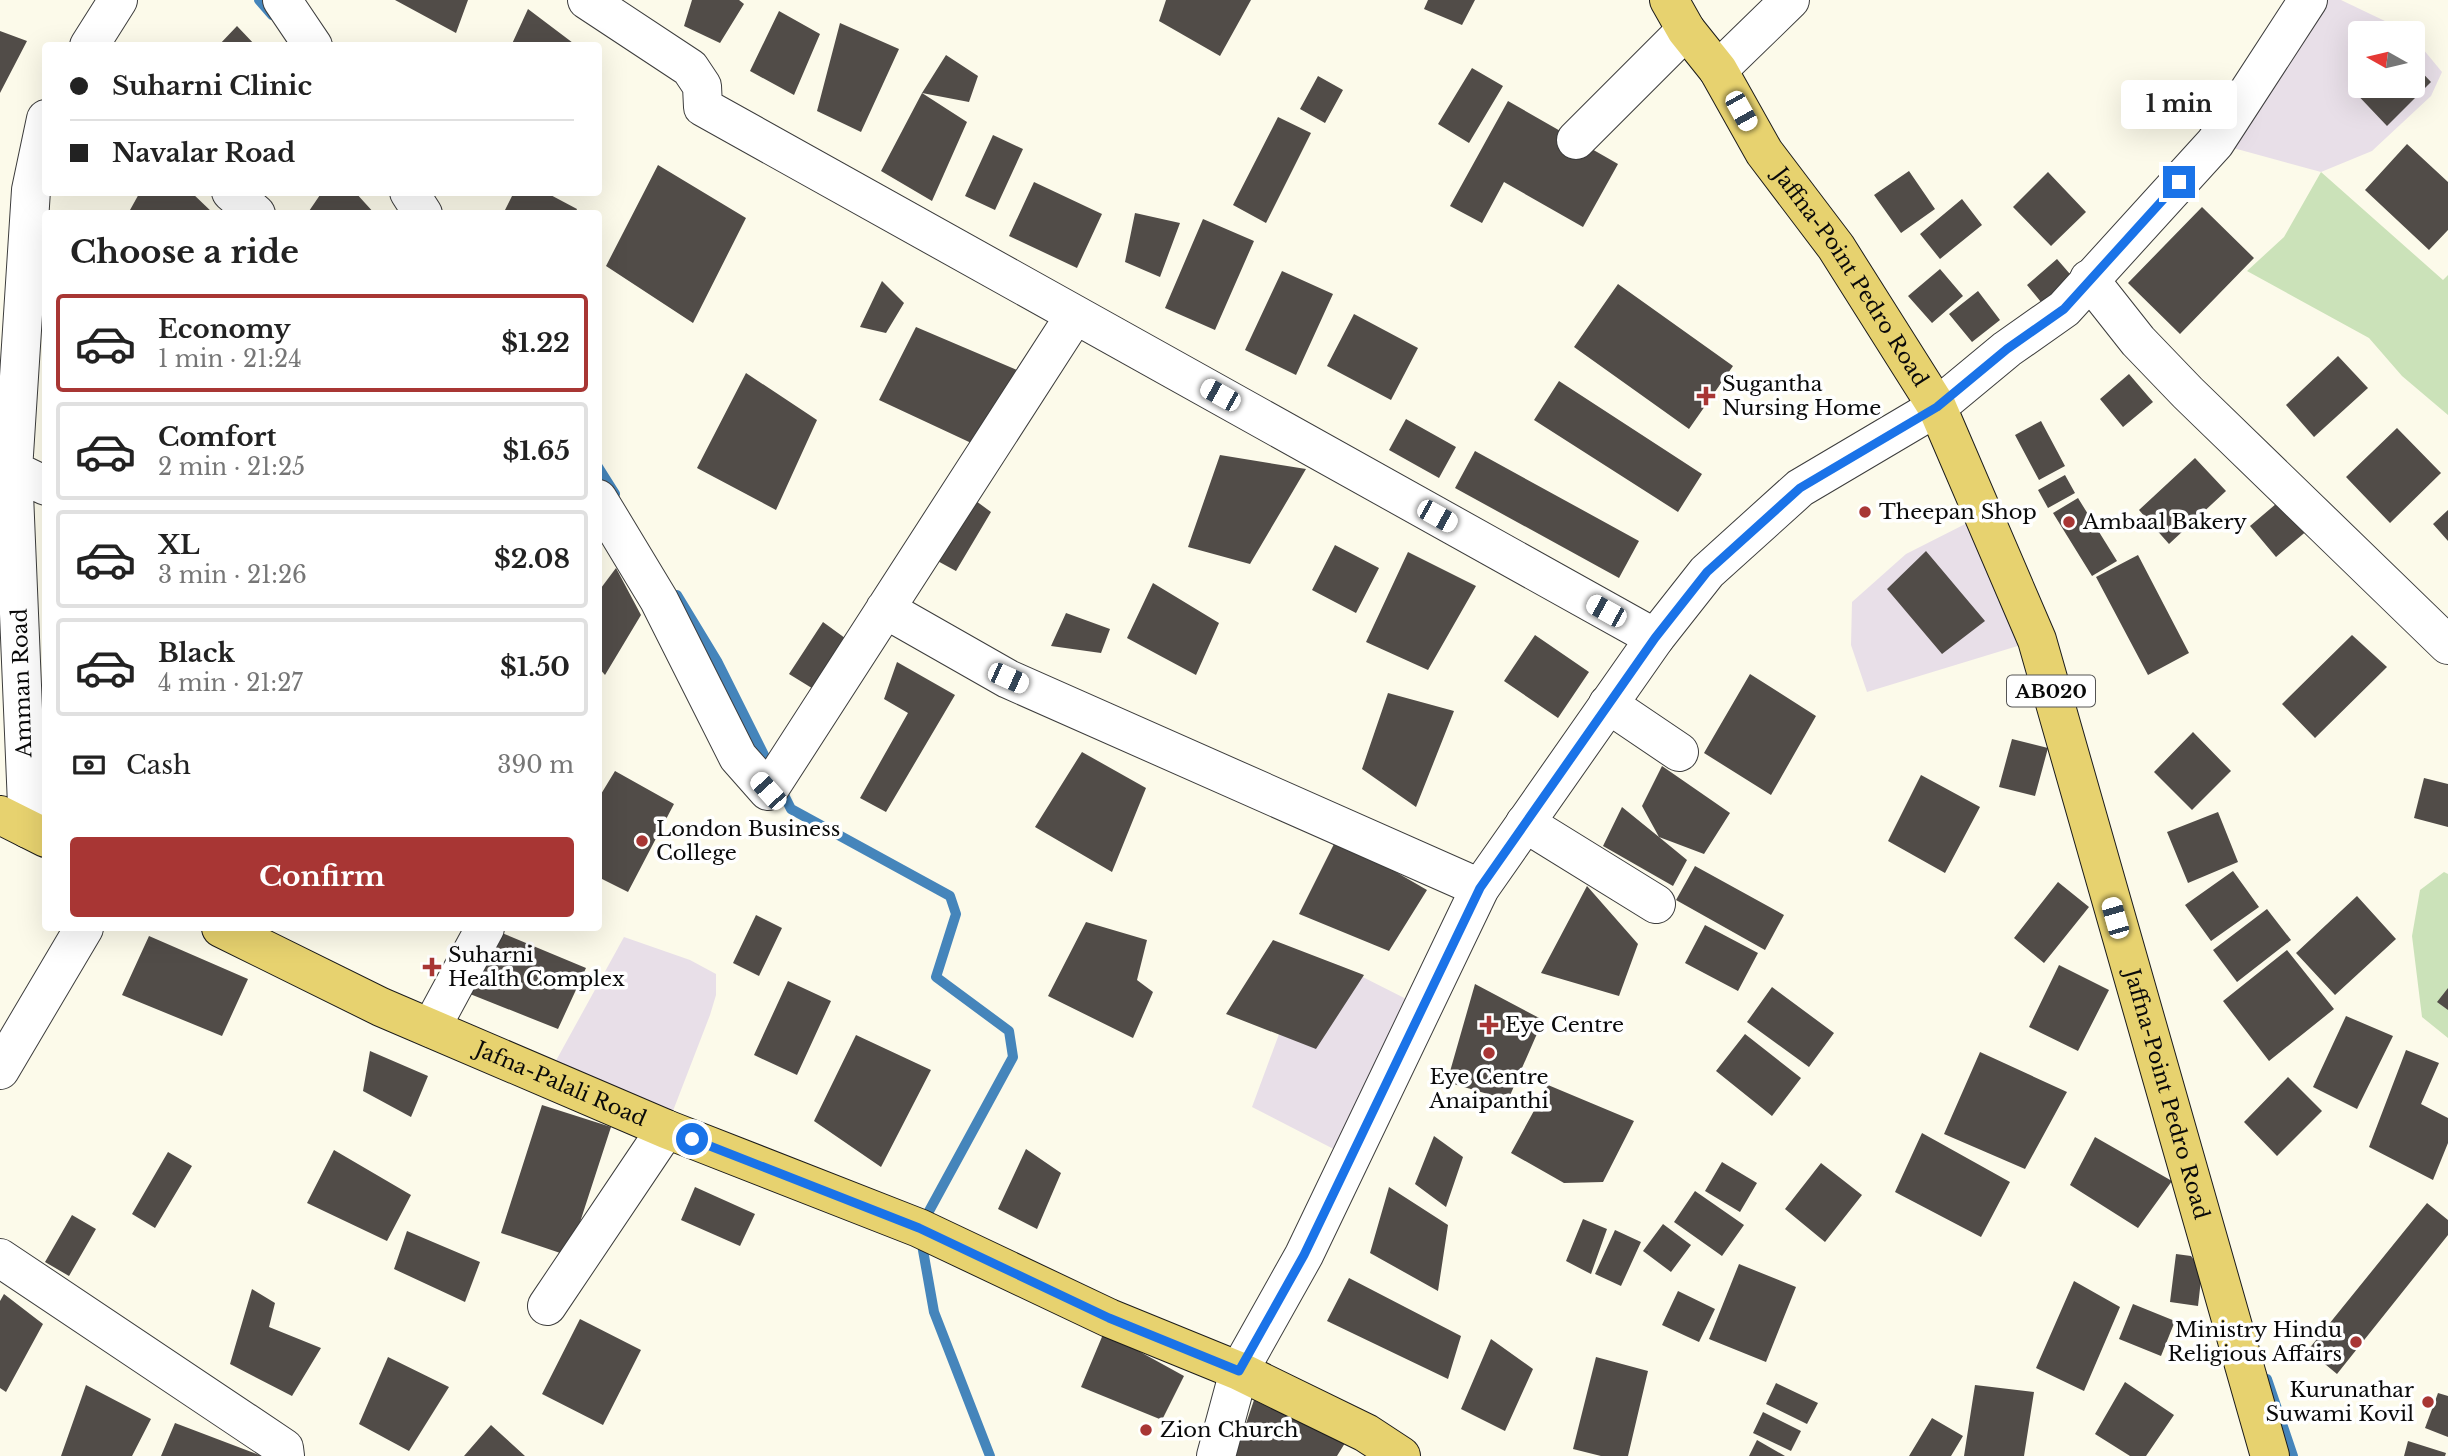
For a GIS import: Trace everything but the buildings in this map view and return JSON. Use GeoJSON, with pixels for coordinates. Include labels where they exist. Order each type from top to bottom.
{"type":"FeatureCollection","features":[{"type":"Feature","properties":{"kind":"main road","name":"Jaffna-Point Pedro Road"},"geometry":{"type":"LineString","coordinates":[[1677,15],[1718,70],[1764,152],[1836,247],[1937,407],[2037,640],[2270,1456]]}},
{"type":"Feature","properties":{"kind":"main road","name":"Jafna-Palali Road"},"geometry":{"type":"LineString","coordinates":[[228,931],[431,1028],[666,1129],[919,1228],[1109,1318],[1239,1371],[1366,1433],[1401,1456]]}},
{"type":"Feature","properties":{"kind":"street"},"geometry":{"type":"LineString","coordinates":[[92,42],[118,0]]}},
{"type":"Feature","properties":{"kind":"street"},"geometry":{"type":"LineString","coordinates":[[282,0],[310,42]]}},
{"type":"Feature","properties":{"kind":"street"},"geometry":{"type":"LineString","coordinates":[[587,0],[690,68],[702,86],[703,107],[1655,638]]}},
{"type":"Feature","properties":{"kind":"street"},"geometry":{"type":"LineString","coordinates":[[1718,70],[1790,0]]}},
{"type":"Feature","properties":{"kind":"street"},"geometry":{"type":"LineString","coordinates":[[1216,1456],[1239,1371],[1304,1255],[1480,888],[1655,638],[1707,572],[1800,488],[1937,407],[2007,349],[2064,309],[2215,143],[2308,0]]}},
{"type":"Feature","properties":{"kind":"street"},"geometry":{"type":"LineString","coordinates":[[1576,139],[1677,15]]}},
{"type":"Feature","properties":{"kind":"street","name":"Amman Road"},"geometry":{"type":"LineString","coordinates":[[24,827],[29,478],[8,412],[35,284],[31,190],[42,138]]}},
{"type":"Feature","properties":{"kind":"street"},"geometry":{"type":"LineString","coordinates":[[236,196],[251,210]]}},
{"type":"Feature","properties":{"kind":"street"},"geometry":{"type":"LineString","coordinates":[[2089,279],[2138,341],[2188,393],[2448,645]]}},
{"type":"Feature","properties":{"kind":"street"},"geometry":{"type":"LineString","coordinates":[[602,506],[659,600],[738,757],[768,791],[1075,314]]}},
{"type":"Feature","properties":{"kind":"street"},"geometry":{"type":"LineString","coordinates":[[886,608],[1008,678],[1480,888]]}},
{"type":"Feature","properties":{"kind":"street"},"geometry":{"type":"LineString","coordinates":[[1608,704],[1679,752]]}},
{"type":"Feature","properties":{"kind":"street"},"geometry":{"type":"LineString","coordinates":[[1525,823],[1656,904]]}},
{"type":"Feature","properties":{"kind":"street"},"geometry":{"type":"LineString","coordinates":[[0,1070],[82,931]]}},
{"type":"Feature","properties":{"kind":"street"},"geometry":{"type":"LineString","coordinates":[[431,1028],[483,931]]}},
{"type":"Feature","properties":{"kind":"street"},"geometry":{"type":"LineString","coordinates":[[547,1306],[666,1129]]}},
{"type":"Feature","properties":{"kind":"street"},"geometry":{"type":"LineString","coordinates":[[0,1258],[284,1448],[285,1456]]}},
{"type":"Feature","properties":{"kind":"shaded area"},"geometry":{"type":"Polygon","coordinates":[[[2308,0],[2341,0],[2385,21],[2348,21],[2348,98],[2426,98],[2426,53],[2442,72],[2431,96],[2372,151],[2321,172],[2215,143],[2308,0]]]}},
{"type":"Feature","properties":{"kind":"shaded area"},"geometry":{"type":"Polygon","coordinates":[[[1985,514],[2037,640],[1867,692],[1851,645],[1852,602],[1906,554],[1985,514]]]}},
{"type":"Feature","properties":{"kind":"shaded area"},"geometry":{"type":"Polygon","coordinates":[[[624,937],[690,960],[716,974],[716,995],[710,1015],[666,1129],[547,1077],[624,937]]]}},
{"type":"Feature","properties":{"kind":"shaded area"},"geometry":{"type":"Polygon","coordinates":[[[1326,961],[1424,1008],[1351,1158],[1252,1107],[1295,991],[1326,961]]]}},
{"type":"Feature","properties":{"kind":"green space"},"geometry":{"type":"Polygon","coordinates":[[[2321,172],[2443,280],[2448,275],[2448,415],[2402,376],[2369,338],[2247,271],[2284,237],[2321,172]]]}},
{"type":"Feature","properties":{"kind":"green space"},"geometry":{"type":"Polygon","coordinates":[[[2444,872],[2448,874],[2448,1038],[2422,1017],[2412,936],[2420,890],[2444,872]]]}},
{"type":"Feature","properties":{"kind":"waterway"},"geometry":{"type":"LineString","coordinates":[[259,0],[272,15]]}},
{"type":"Feature","properties":{"kind":"waterway"},"geometry":{"type":"LineString","coordinates":[[602,473],[615,494]]}},
{"type":"Feature","properties":{"kind":"waterway"},"geometry":{"type":"LineString","coordinates":[[677,595],[717,661],[772,771]]}},
{"type":"Feature","properties":{"kind":"waterway"},"geometry":{"type":"LineString","coordinates":[[781,789],[791,809],[950,896],[956,914],[936,977],[1009,1031],[1013,1057],[922,1224]]}},
{"type":"Feature","properties":{"kind":"waterway"},"geometry":{"type":"LineString","coordinates":[[921,1239],[934,1312],[990,1456]]}},
{"type":"Feature","properties":{"kind":"waterway"},"geometry":{"type":"LineString","coordinates":[[2267,1379],[2293,1456]]}},
{"type":"Feature","properties":{"kind":"place","name":"Sugantha Nursing Home"},"geometry":{"type":"Point","coordinates":[1706,396]}},
{"type":"Feature","properties":{"kind":"place","name":"Theepan Shop"},"geometry":{"type":"Point","coordinates":[1865,512]}},
{"type":"Feature","properties":{"kind":"place","name":"Ambaal Bakery"},"geometry":{"type":"Point","coordinates":[2069,522]}},
{"type":"Feature","properties":{"kind":"place","name":"London Business College"},"geometry":{"type":"Point","coordinates":[642,841]}},
{"type":"Feature","properties":{"kind":"place","name":"Suharni Health Complex"},"geometry":{"type":"Point","coordinates":[432,967]}},
{"type":"Feature","properties":{"kind":"place","name":"Eye Centre"},"geometry":{"type":"Point","coordinates":[1489,1025]}},
{"type":"Feature","properties":{"kind":"place","name":"Eye Centre Anaipanthi"},"geometry":{"type":"Point","coordinates":[1489,1053]}},
{"type":"Feature","properties":{"kind":"place","name":"Ministry Hindu Religious Affairs"},"geometry":{"type":"Point","coordinates":[2356,1342]}},
{"type":"Feature","properties":{"kind":"place","name":"Kurunathar Suwami Kovil"},"geometry":{"type":"Point","coordinates":[2428,1402]}},
{"type":"Feature","properties":{"kind":"place","name":"Zion Church"},"geometry":{"type":"Point","coordinates":[1146,1430]}},
{"type":"Feature","properties":{"kind":"route"},"geometry":{"type":"LineString","coordinates":[[692,1139],[919,1228],[1109,1318],[1239,1371],[1304,1255],[1381,1100],[1480,888],[1655,638],[1707,572],[1800,488],[1937,407],[2007,349],[2064,309],[2179,182]]}}]}
